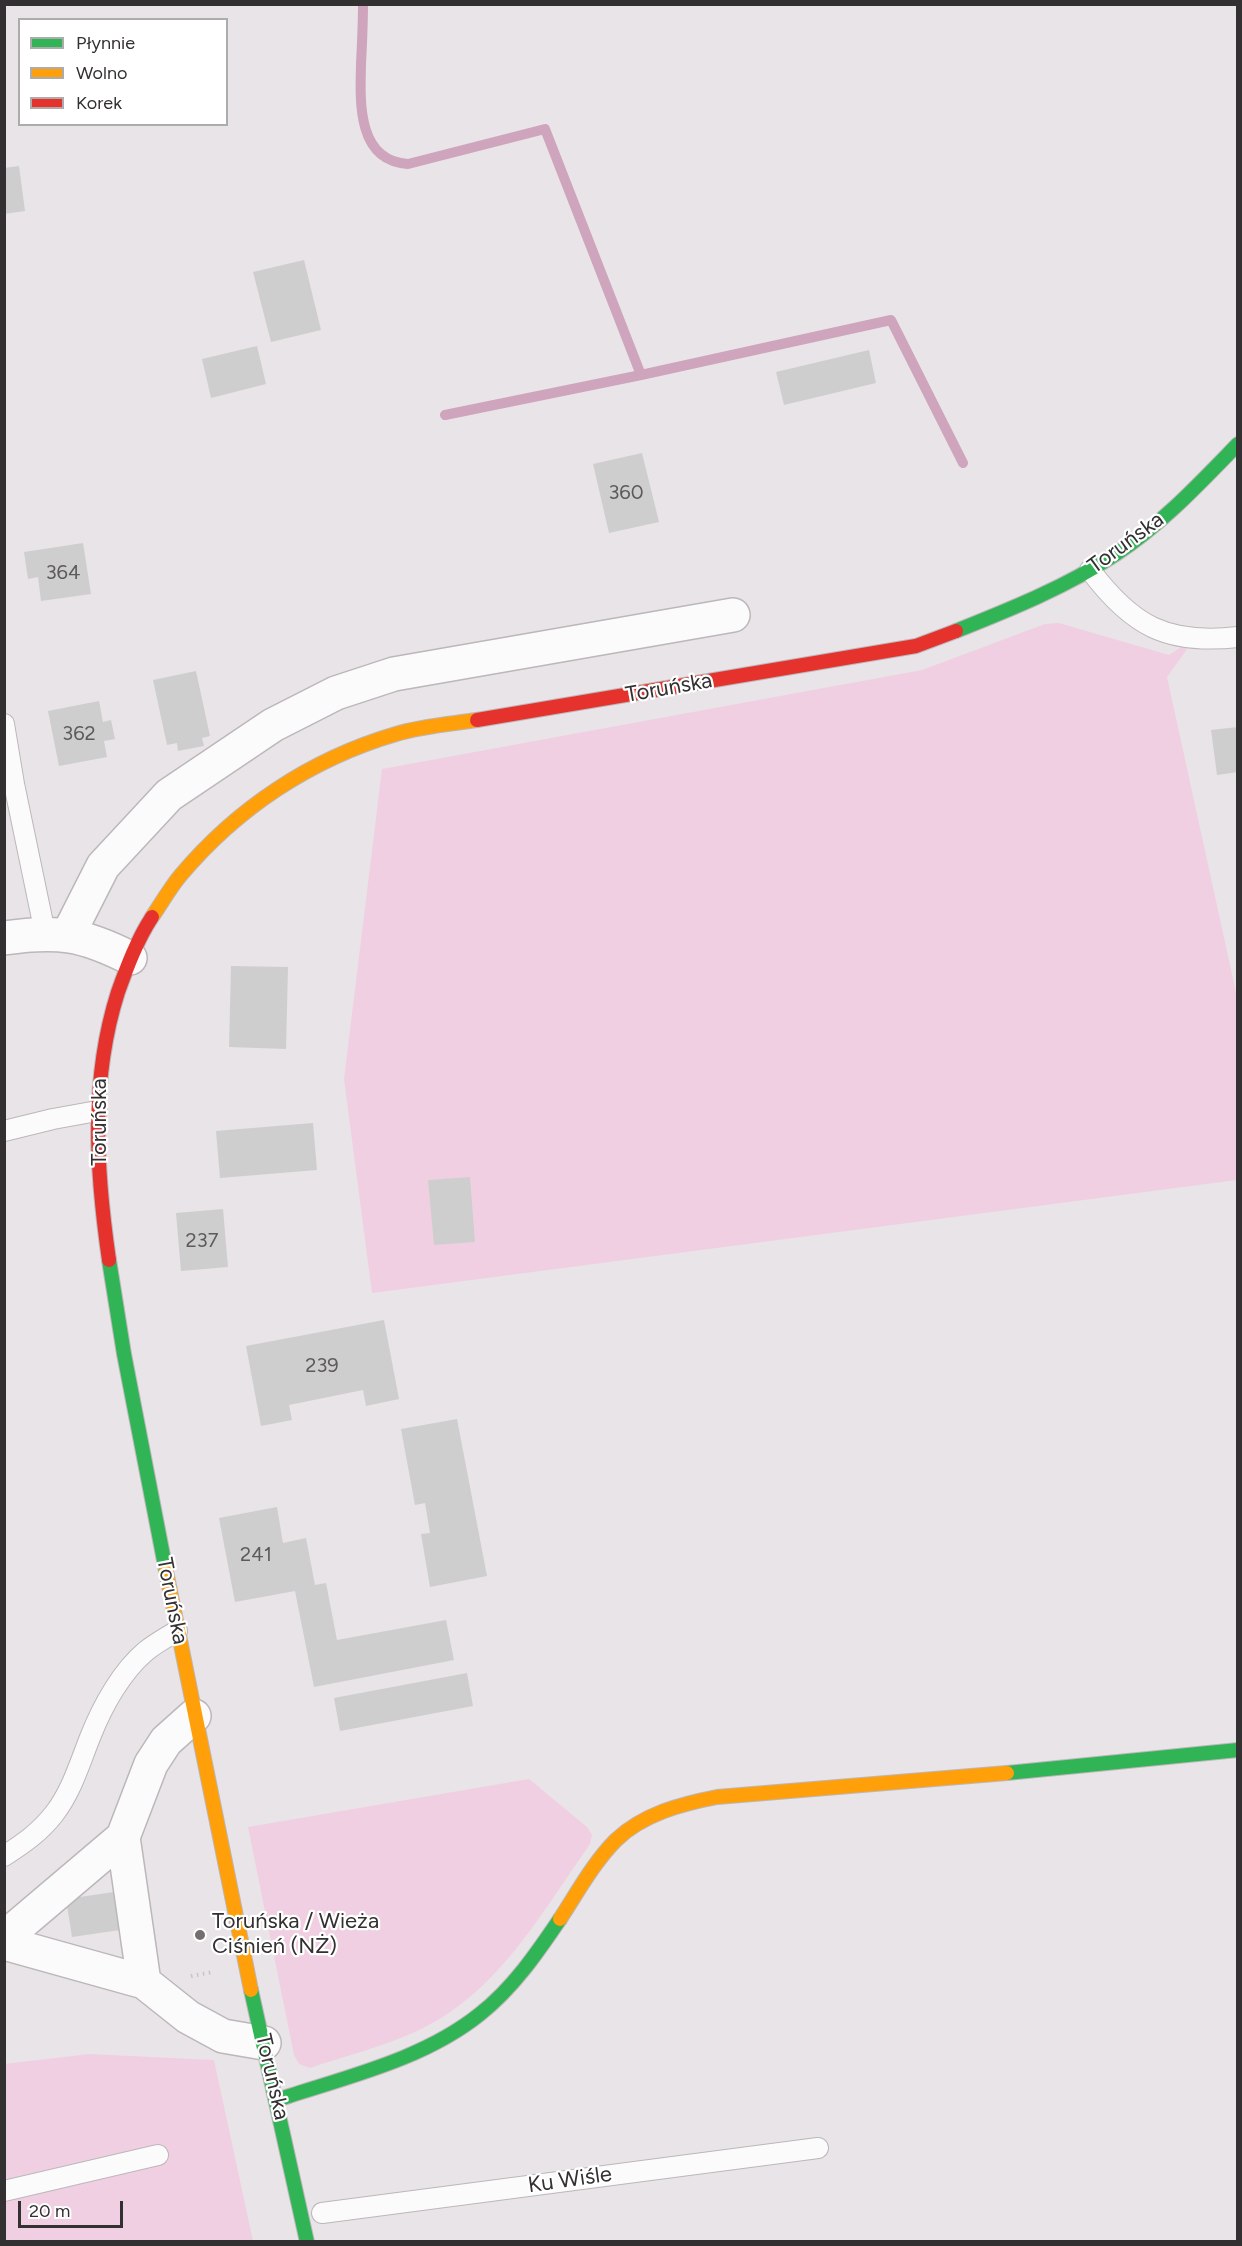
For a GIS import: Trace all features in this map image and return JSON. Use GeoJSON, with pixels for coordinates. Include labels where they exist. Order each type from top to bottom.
{"type":"FeatureCollection","features":[{"type":"Feature","properties":{"kind":"street","name":"Toruńska"},"geometry":{"type":"LineString","coordinates":[[307,2241],[194,1716],[110,1276],[99,1182],[97,1090],[101,1055],[109,1019],[130,958],[160,903],[184,870],[223,828],[273,790],[306,770],[370,741],[410,731],[916,646],[1010,609],[1090,570],[1118,553],[1180,503],[1221,464],[1238,444]]}},
{"type":"Feature","properties":{"kind":"street"},"geometry":{"type":"LineString","coordinates":[[56,934],[103,866],[169,795],[273,725],[336,693],[394,674],[733,615]]}},
{"type":"Feature","properties":{"kind":"street"},"geometry":{"type":"LineString","coordinates":[[4,938],[56,934],[103,944],[130,958]]}},
{"type":"Feature","properties":{"kind":"street"},"geometry":{"type":"LineString","coordinates":[[4,1938],[123,1837],[151,1764],[166,1741],[194,1716]]}},
{"type":"Feature","properties":{"kind":"street"},"geometry":{"type":"LineString","coordinates":[[277,2100],[418,2052],[476,2019],[501,1996],[522,1971],[615,1841],[627,1830],[664,1811],[717,1797],[1041,1770],[1238,1750]]}},
{"type":"Feature","properties":{"kind":"street"},"geometry":{"type":"LineString","coordinates":[[123,1837],[144,1982]]}},
{"type":"Feature","properties":{"kind":"street"},"geometry":{"type":"LineString","coordinates":[[4,1943],[144,1982],[188,2018],[223,2036],[264,2043]]}},
{"type":"Feature","properties":{"kind":"lane"},"geometry":{"type":"LineString","coordinates":[[1090,570],[1110,596],[1142,622],[1160,631],[1207,641],[1238,637]]}},
{"type":"Feature","properties":{"kind":"lane"},"geometry":{"type":"LineString","coordinates":[[4,724],[14,784],[56,934]]}},
{"type":"Feature","properties":{"kind":"lane"},"geometry":{"type":"LineString","coordinates":[[4,1131],[97,1111]]}},
{"type":"Feature","properties":{"kind":"lane"},"geometry":{"type":"LineString","coordinates":[[4,1856],[36,1834],[54,1814],[71,1785],[102,1712],[126,1672],[146,1651],[177,1631]]}},
{"type":"Feature","properties":{"kind":"lane","name":"Ku Wiśle"},"geometry":{"type":"LineString","coordinates":[[322,2213],[818,2148]]}},
{"type":"Feature","properties":{"kind":"lane"},"geometry":{"type":"LineString","coordinates":[[4,2191],[158,2156]]}},
{"type":"Feature","properties":{"kind":"shaded area"},"geometry":{"type":"Polygon","coordinates":[[[1059,623],[1169,655],[1195,638],[1167,677],[1237,997],[1237,1180],[372,1293],[344,1079],[382,769],[922,670],[1045,624],[1059,623]]]}},
{"type":"Feature","properties":{"kind":"shaded area"},"geometry":{"type":"Polygon","coordinates":[[[529,1779],[587,1827],[592,1835],[590,1844],[514,1951],[470,1997],[444,2016],[415,2032],[377,2047],[310,2068],[299,2064],[294,2055],[248,1827],[529,1779]]]}},
{"type":"Feature","properties":{"kind":"shaded area"},"geometry":{"type":"Polygon","coordinates":[[[89,2054],[214,2060],[253,2241],[5,2241],[4,2064],[89,2054]]]}},
{"type":"Feature","properties":{"kind":"building"},"geometry":{"type":"Polygon","coordinates":[[[19,166],[25,211],[4,214],[4,168],[19,166]]]}},
{"type":"Feature","properties":{"kind":"building"},"geometry":{"type":"Polygon","coordinates":[[[304,260],[321,330],[271,342],[253,272],[304,260]]]}},
{"type":"Feature","properties":{"kind":"building"},"geometry":{"type":"Polygon","coordinates":[[[257,346],[266,384],[211,398],[202,359],[257,346]]]}},
{"type":"Feature","properties":{"kind":"building"},"geometry":{"type":"Polygon","coordinates":[[[869,350],[876,383],[784,405],[776,372],[869,350]]]}},
{"type":"Feature","properties":{"kind":"building"},"geometry":{"type":"Polygon","coordinates":[[[642,453],[659,522],[609,533],[593,464],[642,453]]]}},
{"type":"Feature","properties":{"kind":"building"},"geometry":{"type":"Polygon","coordinates":[[[83,543],[91,594],[41,601],[38,577],[28,579],[24,552],[83,543]]]}},
{"type":"Feature","properties":{"kind":"building"},"geometry":{"type":"Polygon","coordinates":[[[196,671],[210,736],[202,738],[204,746],[178,751],[177,743],[167,745],[153,680],[196,671]]]}},
{"type":"Feature","properties":{"kind":"building"},"geometry":{"type":"Polygon","coordinates":[[[99,701],[103,722],[111,720],[115,739],[104,741],[107,757],[59,766],[48,711],[99,701]]]}},
{"type":"Feature","properties":{"kind":"building"},"geometry":{"type":"Polygon","coordinates":[[[1238,727],[1238,772],[1217,775],[1211,730],[1238,727]]]}},
{"type":"Feature","properties":{"kind":"building"},"geometry":{"type":"Polygon","coordinates":[[[231,966],[288,967],[286,1049],[229,1047],[231,966]]]}},
{"type":"Feature","properties":{"kind":"building"},"geometry":{"type":"Polygon","coordinates":[[[313,1123],[317,1170],[220,1178],[216,1131],[313,1123]]]}},
{"type":"Feature","properties":{"kind":"building"},"geometry":{"type":"Polygon","coordinates":[[[470,1177],[475,1242],[434,1245],[428,1180],[470,1177]]]}},
{"type":"Feature","properties":{"kind":"building"},"geometry":{"type":"Polygon","coordinates":[[[223,1209],[228,1267],[181,1271],[176,1213],[223,1209]]]}},
{"type":"Feature","properties":{"kind":"building"},"geometry":{"type":"Polygon","coordinates":[[[384,1320],[399,1399],[366,1406],[363,1390],[289,1405],[292,1420],[261,1426],[246,1346],[384,1320]]]}},
{"type":"Feature","properties":{"kind":"building"},"geometry":{"type":"Polygon","coordinates":[[[457,1419],[487,1576],[430,1587],[421,1534],[430,1533],[425,1503],[415,1505],[401,1429],[457,1419]]]}},
{"type":"Feature","properties":{"kind":"building"},"geometry":{"type":"Polygon","coordinates":[[[277,1507],[283,1543],[306,1538],[315,1585],[326,1583],[337,1640],[446,1620],[454,1660],[314,1687],[295,1591],[235,1602],[219,1518],[277,1507]]]}},
{"type":"Feature","properties":{"kind":"building"},"geometry":{"type":"Polygon","coordinates":[[[467,1673],[473,1706],[340,1731],[334,1698],[467,1673]]]}},
{"type":"Feature","properties":{"kind":"building"},"geometry":{"type":"Polygon","coordinates":[[[114,1892],[120,1930],[72,1937],[66,1899],[114,1892]]]}},
{"type":"Feature","properties":{"kind":"waterway"},"geometry":{"type":"LineString","coordinates":[[363,4],[361,95],[362,112],[370,141],[379,152],[391,160],[408,164],[545,129],[641,375],[891,320],[963,463]]}},
{"type":"Feature","properties":{"kind":"waterway"},"geometry":{"type":"LineString","coordinates":[[445,415],[641,375]]}},
{"type":"Feature","properties":{"kind":"traffic: fast"},"geometry":{"type":"LineString","coordinates":[[956,631],[1058,587],[1116,554],[1165,516],[1238,444]]}},
{"type":"Feature","properties":{"kind":"traffic: fast"},"geometry":{"type":"LineString","coordinates":[[109,1260],[124,1354],[166,1571]]}},
{"type":"Feature","properties":{"kind":"traffic: fast"},"geometry":{"type":"LineString","coordinates":[[1007,1773],[1238,1750]]}},
{"type":"Feature","properties":{"kind":"traffic: fast"},"geometry":{"type":"LineString","coordinates":[[277,2100],[383,2066],[434,2044],[458,2030],[503,1993],[560,1919]]}},
{"type":"Feature","properties":{"kind":"traffic: fast"},"geometry":{"type":"LineString","coordinates":[[251,1990],[307,2242]]}},
{"type":"Feature","properties":{"kind":"traffic: slow"},"geometry":{"type":"LineString","coordinates":[[152,917],[180,876],[202,851],[251,808],[305,772],[365,744],[396,734],[477,720]]}},
{"type":"Feature","properties":{"kind":"traffic: slow"},"geometry":{"type":"LineString","coordinates":[[166,1571],[251,1990]]}},
{"type":"Feature","properties":{"kind":"traffic: slow"},"geometry":{"type":"LineString","coordinates":[[560,1919],[593,1868],[616,1840],[638,1823],[663,1811],[717,1797],[1007,1773]]}},
{"type":"Feature","properties":{"kind":"traffic: jam"},"geometry":{"type":"LineString","coordinates":[[477,720],[916,646],[956,631]]}},
{"type":"Feature","properties":{"kind":"traffic: jam"},"geometry":{"type":"LineString","coordinates":[[109,1260],[99,1159],[99,1092],[103,1058],[118,992],[137,944],[152,917]]}},
{"type":"Feature","properties":{"kind":"place","name":"Toruńska / Wieża Ciśnień (NŻ)"},"geometry":{"type":"Point","coordinates":[200,1935]}}]}
